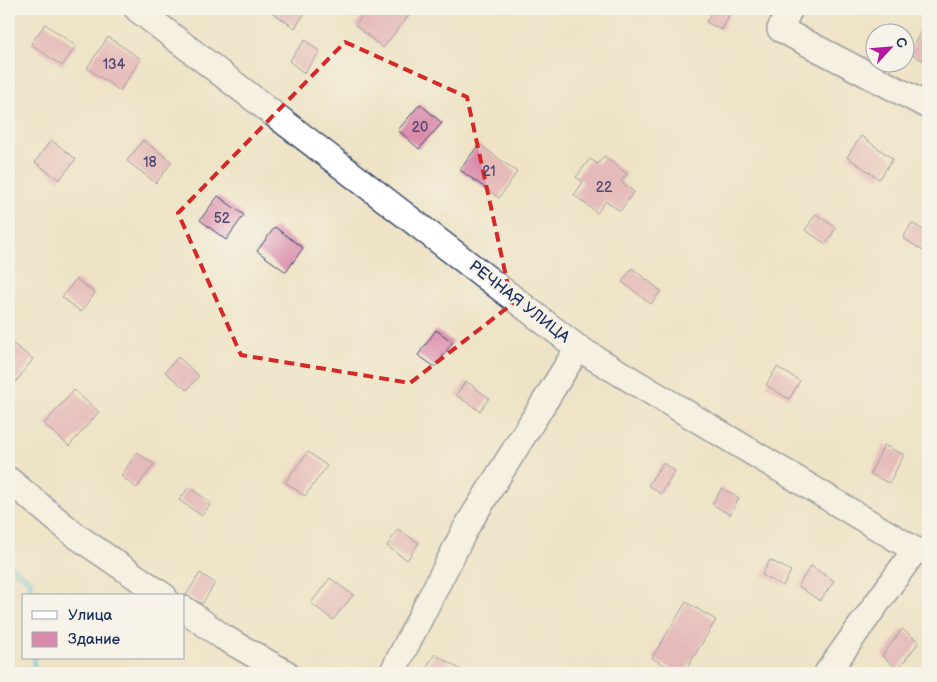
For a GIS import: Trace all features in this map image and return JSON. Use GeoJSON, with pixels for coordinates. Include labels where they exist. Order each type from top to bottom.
{"type":"FeatureCollection","features":[{"type":"Feature","properties":{"kind":"street","name":"РЕЧНАЯ УЛИЦА"},"geometry":{"type":"LineString","coordinates":[[137,9],[578,348],[922,551]]}},
{"type":"Feature","properties":{"kind":"street"},"geometry":{"type":"LineString","coordinates":[[785,19],[928,106]]}},
{"type":"Feature","properties":{"kind":"street"},"geometry":{"type":"LineString","coordinates":[[392,673],[467,526],[578,348]]}},
{"type":"Feature","properties":{"kind":"street"},"geometry":{"type":"LineString","coordinates":[[9,480],[76,535],[161,594]]}},
{"type":"Feature","properties":{"kind":"street"},"geometry":{"type":"LineString","coordinates":[[827,673],[922,551]]}},
{"type":"Feature","properties":{"kind":"street"},"geometry":{"type":"LineString","coordinates":[[185,611],[223,637],[286,673]]}},
{"type":"Feature","properties":{"kind":"highlighted area"},"geometry":{"type":"Polygon","coordinates":[[[345,42],[467,97],[512,304],[410,383],[241,355],[178,213],[345,42]]]}},
{"type":"Feature","properties":{"kind":"building"},"geometry":{"type":"Polygon","coordinates":[[[267,9],[307,9],[295,28],[267,9]]]}},
{"type":"Feature","properties":{"kind":"building"},"geometry":{"type":"Polygon","coordinates":[[[368,9],[400,9],[409,15],[383,48],[355,25],[368,9]]]}},
{"type":"Feature","properties":{"kind":"building"},"geometry":{"type":"Polygon","coordinates":[[[713,9],[732,9],[722,30],[706,22],[713,9]]]}},
{"type":"Feature","properties":{"kind":"building"},"geometry":{"type":"Polygon","coordinates":[[[928,18],[928,63],[914,56],[914,44],[928,18]]]}},
{"type":"Feature","properties":{"kind":"building"},"geometry":{"type":"Polygon","coordinates":[[[45,24],[76,46],[62,66],[31,44],[45,24]]]}},
{"type":"Feature","properties":{"kind":"building"},"geometry":{"type":"Polygon","coordinates":[[[108,37],[141,59],[120,91],[87,68],[108,37]]]}},
{"type":"Feature","properties":{"kind":"building"},"geometry":{"type":"Polygon","coordinates":[[[305,40],[320,52],[304,73],[289,61],[305,40]]]}},
{"type":"Feature","properties":{"kind":"building"},"geometry":{"type":"Polygon","coordinates":[[[420,104],[442,123],[419,149],[398,130],[420,104]]]}},
{"type":"Feature","properties":{"kind":"building"},"geometry":{"type":"Polygon","coordinates":[[[861,136],[893,159],[879,179],[847,157],[861,136]]]}},
{"type":"Feature","properties":{"kind":"building"},"geometry":{"type":"Polygon","coordinates":[[[51,140],[76,159],[59,180],[35,162],[51,140]]]}},
{"type":"Feature","properties":{"kind":"building"},"geometry":{"type":"Polygon","coordinates":[[[143,140],[172,162],[156,183],[127,161],[143,140]]]}},
{"type":"Feature","properties":{"kind":"building"},"geometry":{"type":"Polygon","coordinates":[[[479,144],[517,172],[499,198],[460,170],[479,144]]]}},
{"type":"Feature","properties":{"kind":"building"},"geometry":{"type":"Polygon","coordinates":[[[604,156],[627,174],[621,182],[634,192],[620,211],[606,201],[597,213],[574,195],[583,182],[576,177],[590,159],[598,164],[604,156]]]}},
{"type":"Feature","properties":{"kind":"building"},"geometry":{"type":"Polygon","coordinates":[[[218,196],[244,215],[226,240],[200,220],[218,196]]]}},
{"type":"Feature","properties":{"kind":"building"},"geometry":{"type":"Polygon","coordinates":[[[816,214],[836,228],[826,244],[805,230],[816,214]]]}},
{"type":"Feature","properties":{"kind":"building"},"geometry":{"type":"Polygon","coordinates":[[[912,223],[928,233],[928,254],[903,238],[912,223]]]}},
{"type":"Feature","properties":{"kind":"building"},"geometry":{"type":"Polygon","coordinates":[[[275,227],[303,248],[286,272],[257,251],[275,227]]]}},
{"type":"Feature","properties":{"kind":"building"},"geometry":{"type":"Polygon","coordinates":[[[632,268],[661,291],[651,304],[622,282],[632,268]]]}},
{"type":"Feature","properties":{"kind":"building"},"geometry":{"type":"Polygon","coordinates":[[[76,279],[95,293],[81,312],[62,297],[76,279]]]}},
{"type":"Feature","properties":{"kind":"building"},"geometry":{"type":"Polygon","coordinates":[[[436,330],[453,342],[435,367],[418,355],[436,330]]]}},
{"type":"Feature","properties":{"kind":"building"},"geometry":{"type":"Polygon","coordinates":[[[9,341],[33,359],[9,391],[9,341]]]}},
{"type":"Feature","properties":{"kind":"building"},"geometry":{"type":"Polygon","coordinates":[[[178,357],[199,376],[187,390],[165,372],[178,357]]]}},
{"type":"Feature","properties":{"kind":"building"},"geometry":{"type":"Polygon","coordinates":[[[777,367],[800,381],[789,399],[766,385],[777,367]]]}},
{"type":"Feature","properties":{"kind":"building"},"geometry":{"type":"Polygon","coordinates":[[[466,381],[489,398],[480,411],[456,395],[466,381]]]}},
{"type":"Feature","properties":{"kind":"building"},"geometry":{"type":"Polygon","coordinates":[[[74,390],[99,412],[69,446],[44,424],[74,390]]]}},
{"type":"Feature","properties":{"kind":"building"},"geometry":{"type":"Polygon","coordinates":[[[884,445],[904,455],[889,483],[870,474],[884,445]]]}},
{"type":"Feature","properties":{"kind":"building"},"geometry":{"type":"Polygon","coordinates":[[[137,452],[154,464],[137,488],[121,476],[137,452]]]}},
{"type":"Feature","properties":{"kind":"building"},"geometry":{"type":"Polygon","coordinates":[[[308,452],[327,466],[305,496],[285,482],[308,452]]]}},
{"type":"Feature","properties":{"kind":"building"},"geometry":{"type":"Polygon","coordinates":[[[663,463],[675,471],[661,494],[648,485],[663,463]]]}},
{"type":"Feature","properties":{"kind":"building"},"geometry":{"type":"Polygon","coordinates":[[[189,487],[211,503],[202,516],[179,500],[189,487]]]}},
{"type":"Feature","properties":{"kind":"building"},"geometry":{"type":"Polygon","coordinates":[[[722,488],[739,498],[730,515],[712,504],[722,488]]]}},
{"type":"Feature","properties":{"kind":"building"},"geometry":{"type":"Polygon","coordinates":[[[398,529],[419,543],[407,560],[387,546],[398,529]]]}},
{"type":"Feature","properties":{"kind":"building"},"geometry":{"type":"Polygon","coordinates":[[[770,560],[791,571],[783,586],[762,575],[770,560]]]}},
{"type":"Feature","properties":{"kind":"building"},"geometry":{"type":"Polygon","coordinates":[[[811,566],[834,581],[820,601],[798,586],[811,566]]]}},
{"type":"Feature","properties":{"kind":"building"},"geometry":{"type":"Polygon","coordinates":[[[200,573],[215,583],[202,604],[186,595],[200,573]]]}},
{"type":"Feature","properties":{"kind":"building"},"geometry":{"type":"Polygon","coordinates":[[[330,578],[353,595],[333,620],[311,603],[330,578]]]}},
{"type":"Feature","properties":{"kind":"building"},"geometry":{"type":"Polygon","coordinates":[[[686,602],[716,620],[684,673],[678,673],[652,658],[686,602]]]}},
{"type":"Feature","properties":{"kind":"building"},"geometry":{"type":"Polygon","coordinates":[[[902,629],[919,642],[898,669],[882,656],[902,629]]]}},
{"type":"Feature","properties":{"kind":"building"},"geometry":{"type":"Polygon","coordinates":[[[435,654],[466,673],[423,673],[435,654]]]}},
{"type":"Feature","properties":{"kind":"waterway"},"geometry":{"type":"LineString","coordinates":[[9,565],[30,581],[31,594]]}},
{"type":"Feature","properties":{"kind":"waterway"},"geometry":{"type":"LineString","coordinates":[[34,660],[34,673]]}}]}
